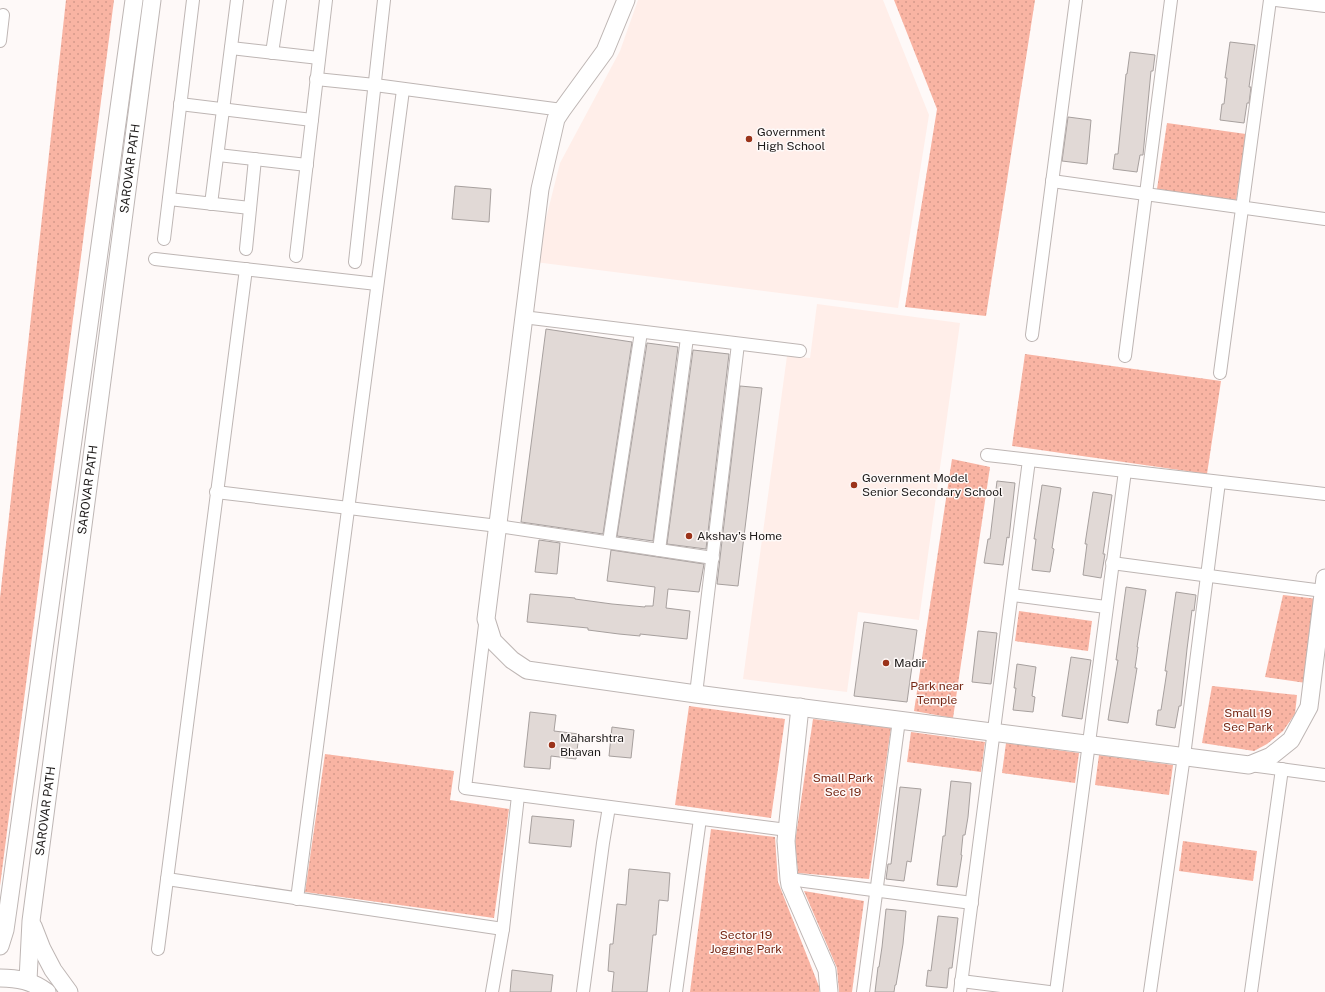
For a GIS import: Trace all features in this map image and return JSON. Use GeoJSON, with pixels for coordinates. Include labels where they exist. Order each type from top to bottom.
{"type":"FeatureCollection","features":[{"type":"Feature","properties":{"kind":"main road","name":"SAROVAR PATH"},"geometry":{"type":"LineString","coordinates":[[0,946],[5,930],[4,906],[134,0]]}},
{"type":"Feature","properties":{"kind":"main road","name":"SAROVAR PATH"},"geometry":{"type":"LineString","coordinates":[[28,980],[31,921],[152,0]]}},
{"type":"Feature","properties":{"kind":"main road"},"geometry":{"type":"LineString","coordinates":[[626,0],[605,51],[556,119],[540,189],[486,619],[493,641],[512,660],[527,670],[696,694],[1249,765],[1271,756],[1291,740],[1309,707],[1324,583]]}},
{"type":"Feature","properties":{"kind":"main road"},"geometry":{"type":"LineString","coordinates":[[800,707],[786,841],[789,880],[827,970],[829,992]]}},
{"type":"Feature","properties":{"kind":"main road"},"geometry":{"type":"LineString","coordinates":[[31,921],[42,949],[53,970],[69,992]]}},
{"type":"Feature","properties":{"kind":"main road"},"geometry":{"type":"LineString","coordinates":[[0,978],[28,980],[47,992]]}},
{"type":"Feature","properties":{"kind":"street"},"geometry":{"type":"LineString","coordinates":[[164,239],[193,0]]}},
{"type":"Feature","properties":{"kind":"street"},"geometry":{"type":"LineString","coordinates":[[211,204],[237,0]]}},
{"type":"Feature","properties":{"kind":"street"},"geometry":{"type":"LineString","coordinates":[[272,53],[280,0]]}},
{"type":"Feature","properties":{"kind":"street"},"geometry":{"type":"LineString","coordinates":[[296,256],[326,0]]}},
{"type":"Feature","properties":{"kind":"street"},"geometry":{"type":"LineString","coordinates":[[355,262],[384,0]]}},
{"type":"Feature","properties":{"kind":"street"},"geometry":{"type":"LineString","coordinates":[[1032,335],[1076,0]]}},
{"type":"Feature","properties":{"kind":"street"},"geometry":{"type":"LineString","coordinates":[[1125,356],[1171,0]]}},
{"type":"Feature","properties":{"kind":"street"},"geometry":{"type":"LineString","coordinates":[[1220,373],[1270,0]]}},
{"type":"Feature","properties":{"kind":"street"},"geometry":{"type":"LineString","coordinates":[[1276,0],[1325,6]]}},
{"type":"Feature","properties":{"kind":"street"},"geometry":{"type":"LineString","coordinates":[[0,40],[3,14]]}},
{"type":"Feature","properties":{"kind":"street"},"geometry":{"type":"LineString","coordinates":[[231,48],[319,58]]}},
{"type":"Feature","properties":{"kind":"street"},"geometry":{"type":"LineString","coordinates":[[316,79],[375,85],[403,90],[562,110]]}},
{"type":"Feature","properties":{"kind":"street"},"geometry":{"type":"LineString","coordinates":[[297,899],[403,90]]}},
{"type":"Feature","properties":{"kind":"street"},"geometry":{"type":"LineString","coordinates":[[180,104],[312,120]]}},
{"type":"Feature","properties":{"kind":"street"},"geometry":{"type":"LineString","coordinates":[[218,155],[307,165]]}},
{"type":"Feature","properties":{"kind":"street"},"geometry":{"type":"LineString","coordinates":[[246,249],[255,159]]}},
{"type":"Feature","properties":{"kind":"street"},"geometry":{"type":"LineString","coordinates":[[1052,181],[1325,219]]}},
{"type":"Feature","properties":{"kind":"street"},"geometry":{"type":"LineString","coordinates":[[169,199],[250,208]]}},
{"type":"Feature","properties":{"kind":"street"},"geometry":{"type":"LineString","coordinates":[[155,259],[378,284]]}},
{"type":"Feature","properties":{"kind":"street"},"geometry":{"type":"LineString","coordinates":[[158,949],[246,269]]}},
{"type":"Feature","properties":{"kind":"street"},"geometry":{"type":"LineString","coordinates":[[523,317],[800,351]]}},
{"type":"Feature","properties":{"kind":"street"},"geometry":{"type":"LineString","coordinates":[[609,542],[641,332]]}},
{"type":"Feature","properties":{"kind":"street"},"geometry":{"type":"LineString","coordinates":[[659,550],[687,338]]}},
{"type":"Feature","properties":{"kind":"street"},"geometry":{"type":"LineString","coordinates":[[696,694],[738,344]]}},
{"type":"Feature","properties":{"kind":"street"},"geometry":{"type":"LineString","coordinates":[[987,455],[1325,494]]}},
{"type":"Feature","properties":{"kind":"street"},"geometry":{"type":"LineString","coordinates":[[1029,460],[961,986],[1049,992]]}},
{"type":"Feature","properties":{"kind":"street"},"geometry":{"type":"LineString","coordinates":[[1056,992],[1125,471]]}},
{"type":"Feature","properties":{"kind":"street"},"geometry":{"type":"LineString","coordinates":[[1150,992],[1184,756],[1220,482]]}},
{"type":"Feature","properties":{"kind":"street"},"geometry":{"type":"LineString","coordinates":[[216,492],[498,526],[713,558]]}},
{"type":"Feature","properties":{"kind":"street"},"geometry":{"type":"LineString","coordinates":[[1112,563],[1207,576],[1324,583]]}},
{"type":"Feature","properties":{"kind":"street"},"geometry":{"type":"LineString","coordinates":[[1012,595],[1106,607]]}},
{"type":"Feature","properties":{"kind":"street"},"geometry":{"type":"LineString","coordinates":[[486,619],[465,788],[787,830]]}},
{"type":"Feature","properties":{"kind":"street"},"geometry":{"type":"LineString","coordinates":[[863,992],[899,720]]}},
{"type":"Feature","properties":{"kind":"street"},"geometry":{"type":"LineString","coordinates":[[1249,765],[1325,775]]}},
{"type":"Feature","properties":{"kind":"street"},"geometry":{"type":"LineString","coordinates":[[1251,992],[1282,769]]}},
{"type":"Feature","properties":{"kind":"street"},"geometry":{"type":"LineString","coordinates":[[492,992],[503,928],[518,796]]}},
{"type":"Feature","properties":{"kind":"street"},"geometry":{"type":"LineString","coordinates":[[583,992],[603,843],[610,807]]}},
{"type":"Feature","properties":{"kind":"street"},"geometry":{"type":"LineString","coordinates":[[676,992],[700,819]]}},
{"type":"Feature","properties":{"kind":"street"},"geometry":{"type":"LineString","coordinates":[[167,879],[503,928]]}},
{"type":"Feature","properties":{"kind":"street"},"geometry":{"type":"LineString","coordinates":[[789,880],[972,903]]}},
{"type":"Feature","properties":{"kind":"shaded area","name":"Government High School"},"geometry":{"type":"Polygon","coordinates":[[[638,0],[883,0],[929,115],[898,308],[535,262],[560,163],[620,51],[638,0]]]}},
{"type":"Feature","properties":{"kind":"shaded area","name":"Government Model Senior Secondary School"},"geometry":{"type":"Polygon","coordinates":[[[817,304],[960,323],[919,620],[858,612],[847,692],[743,679],[787,356],[810,358],[817,304]]]}},
{"type":"Feature","properties":{"kind":"green space"},"geometry":{"type":"Polygon","coordinates":[[[66,0],[114,0],[0,886],[0,598],[66,0]]]}},
{"type":"Feature","properties":{"kind":"green space"},"geometry":{"type":"Polygon","coordinates":[[[894,0],[1035,0],[986,316],[905,307],[937,109],[894,0]]]}},
{"type":"Feature","properties":{"kind":"green space"},"geometry":{"type":"Polygon","coordinates":[[[1167,123],[1246,134],[1236,201],[1157,189],[1167,123]]]}},
{"type":"Feature","properties":{"kind":"green space"},"geometry":{"type":"Polygon","coordinates":[[[1025,354],[1221,381],[1207,474],[1012,446],[1025,354]]]}},
{"type":"Feature","properties":{"kind":"green space","name":"Park near Temple"},"geometry":{"type":"Polygon","coordinates":[[[952,459],[990,467],[953,718],[914,711],[952,459]]]}},
{"type":"Feature","properties":{"kind":"green space"},"geometry":{"type":"Polygon","coordinates":[[[1283,595],[1318,599],[1306,683],[1265,677],[1283,595]]]}},
{"type":"Feature","properties":{"kind":"green space"},"geometry":{"type":"Polygon","coordinates":[[[1019,611],[1092,621],[1088,651],[1015,641],[1019,611]]]}},
{"type":"Feature","properties":{"kind":"green space","name":"Small 19 Sec Park"},"geometry":{"type":"Polygon","coordinates":[[[1212,686],[1297,695],[1295,714],[1283,731],[1267,744],[1254,751],[1202,743],[1212,686]]]}},
{"type":"Feature","properties":{"kind":"green space"},"geometry":{"type":"Polygon","coordinates":[[[689,706],[785,719],[771,818],[675,805],[689,706]]]}},
{"type":"Feature","properties":{"kind":"green space","name":"Small Park Sec 19"},"geometry":{"type":"Polygon","coordinates":[[[813,719],[891,728],[869,879],[798,873],[795,842],[813,719]]]}},
{"type":"Feature","properties":{"kind":"green space"},"geometry":{"type":"Polygon","coordinates":[[[911,732],[985,742],[981,772],[907,762],[911,732]]]}},
{"type":"Feature","properties":{"kind":"green space"},"geometry":{"type":"Polygon","coordinates":[[[1006,743],[1079,753],[1075,783],[1002,773],[1006,743]]]}},
{"type":"Feature","properties":{"kind":"green space"},"geometry":{"type":"Polygon","coordinates":[[[325,754],[454,771],[450,800],[509,809],[494,918],[305,892],[325,754]]]}},
{"type":"Feature","properties":{"kind":"green space"},"geometry":{"type":"Polygon","coordinates":[[[1099,755],[1173,765],[1169,795],[1095,785],[1099,755]]]}},
{"type":"Feature","properties":{"kind":"green space","name":"Sector 19 Jogging Park"},"geometry":{"type":"Polygon","coordinates":[[[711,829],[775,837],[778,882],[820,989],[819,992],[690,992],[711,829]]]}},
{"type":"Feature","properties":{"kind":"green space"},"geometry":{"type":"Polygon","coordinates":[[[1183,841],[1257,851],[1253,881],[1179,871],[1183,841]]]}},
{"type":"Feature","properties":{"kind":"green space"},"geometry":{"type":"Polygon","coordinates":[[[804,891],[864,901],[852,992],[839,992],[837,968],[804,891]]]}},
{"type":"Feature","properties":{"kind":"building"},"geometry":{"type":"Polygon","coordinates":[[[1230,42],[1255,45],[1249,87],[1251,87],[1249,103],[1247,103],[1244,123],[1220,120],[1222,104],[1224,104],[1227,78],[1225,78],[1230,42]]]}},
{"type":"Feature","properties":{"kind":"building"},"geometry":{"type":"Polygon","coordinates":[[[1130,52],[1155,55],[1153,71],[1151,71],[1143,155],[1140,155],[1137,172],[1113,169],[1115,154],[1118,154],[1126,74],[1130,52]]]}},
{"type":"Feature","properties":{"kind":"building"},"geometry":{"type":"Polygon","coordinates":[[[1068,117],[1091,120],[1087,164],[1062,161],[1068,117]]]}},
{"type":"Feature","properties":{"kind":"building"},"geometry":{"type":"Polygon","coordinates":[[[455,186],[491,189],[489,222],[452,219],[455,186]]]}},
{"type":"Feature","properties":{"kind":"building"},"geometry":{"type":"Polygon","coordinates":[[[546,329],[632,342],[603,534],[521,522],[546,329]]]}},
{"type":"Feature","properties":{"kind":"building"},"geometry":{"type":"Polygon","coordinates":[[[647,343],[678,347],[653,541],[617,536],[647,343]]]}},
{"type":"Feature","properties":{"kind":"building"},"geometry":{"type":"Polygon","coordinates":[[[693,350],[729,354],[706,549],[667,544],[693,350]]]}},
{"type":"Feature","properties":{"kind":"building"},"geometry":{"type":"Polygon","coordinates":[[[740,386],[762,388],[738,586],[717,584],[740,386]]]}},
{"type":"Feature","properties":{"kind":"building"},"geometry":{"type":"Polygon","coordinates":[[[997,481],[1015,483],[1009,538],[1007,537],[1003,565],[984,563],[988,539],[990,539],[997,481]]]}},
{"type":"Feature","properties":{"kind":"building"},"geometry":{"type":"Polygon","coordinates":[[[1042,485],[1061,488],[1050,572],[1032,570],[1036,539],[1034,539],[1042,485]]]}},
{"type":"Feature","properties":{"kind":"building"},"geometry":{"type":"Polygon","coordinates":[[[1093,492],[1112,495],[1101,578],[1083,575],[1087,544],[1085,544],[1093,492]]]}},
{"type":"Feature","properties":{"kind":"building"},"geometry":{"type":"Polygon","coordinates":[[[539,540],[560,543],[557,574],[535,572],[539,540]]]}},
{"type":"Feature","properties":{"kind":"building"},"geometry":{"type":"Polygon","coordinates":[[[611,550],[704,564],[699,592],[668,589],[666,608],[690,611],[687,639],[640,634],[640,636],[619,634],[588,630],[588,628],[527,622],[530,594],[575,598],[612,604],[645,607],[653,606],[655,587],[607,581],[611,550]]]}},
{"type":"Feature","properties":{"kind":"building"},"geometry":{"type":"Polygon","coordinates":[[[1126,587],[1146,590],[1137,647],[1135,668],[1137,668],[1128,723],[1108,720],[1118,660],[1116,660],[1126,587]]]}},
{"type":"Feature","properties":{"kind":"building"},"geometry":{"type":"Polygon","coordinates":[[[1176,592],[1196,595],[1194,611],[1192,610],[1181,706],[1179,706],[1175,728],[1156,725],[1158,710],[1161,710],[1167,671],[1165,671],[1176,592]]]}},
{"type":"Feature","properties":{"kind":"building","name":"Madir"},"geometry":{"type":"Polygon","coordinates":[[[864,622],[917,630],[907,702],[854,696],[864,622]]]}},
{"type":"Feature","properties":{"kind":"building"},"geometry":{"type":"Polygon","coordinates":[[[978,631],[997,633],[991,684],[972,682],[978,631]]]}},
{"type":"Feature","properties":{"kind":"building"},"geometry":{"type":"Polygon","coordinates":[[[1071,657],[1091,660],[1082,719],[1062,716],[1071,657]]]}},
{"type":"Feature","properties":{"kind":"building"},"geometry":{"type":"Polygon","coordinates":[[[1017,664],[1036,667],[1032,696],[1035,697],[1033,712],[1013,710],[1017,664]]]}},
{"type":"Feature","properties":{"kind":"building","name":"Maharshtra Bhavan"},"geometry":{"type":"Polygon","coordinates":[[[530,712],[556,715],[554,731],[579,734],[576,759],[551,756],[550,769],[524,767],[530,712]]]}},
{"type":"Feature","properties":{"kind":"building"},"geometry":{"type":"Polygon","coordinates":[[[612,727],[634,730],[631,758],[609,756],[612,727]]]}},
{"type":"Feature","properties":{"kind":"building"},"geometry":{"type":"Polygon","coordinates":[[[951,781],[971,783],[968,817],[965,835],[963,835],[962,855],[957,887],[937,885],[943,836],[945,836],[951,781]]]}},
{"type":"Feature","properties":{"kind":"building"},"geometry":{"type":"Polygon","coordinates":[[[900,787],[921,789],[911,862],[907,861],[904,881],[886,879],[888,864],[891,864],[900,787]]]}},
{"type":"Feature","properties":{"kind":"building"},"geometry":{"type":"Polygon","coordinates":[[[532,816],[574,820],[571,847],[529,843],[532,816]]]}},
{"type":"Feature","properties":{"kind":"building"},"geometry":{"type":"Polygon","coordinates":[[[629,869],[670,873],[668,901],[659,900],[656,935],[653,935],[647,992],[612,992],[614,972],[608,971],[610,944],[613,944],[617,904],[626,905],[629,869]]]}},
{"type":"Feature","properties":{"kind":"building"},"geometry":{"type":"Polygon","coordinates":[[[886,909],[906,911],[903,944],[894,992],[875,992],[882,947],[886,909]]]}},
{"type":"Feature","properties":{"kind":"building"},"geometry":{"type":"Polygon","coordinates":[[[938,916],[958,918],[952,968],[949,968],[947,988],[926,986],[928,970],[931,971],[938,916]]]}},
{"type":"Feature","properties":{"kind":"building"},"geometry":{"type":"Polygon","coordinates":[[[512,970],[553,975],[551,992],[510,992],[512,970]]]}},
{"type":"Feature","properties":{"kind":"place","name":"Government High School"},"geometry":{"type":"Point","coordinates":[749,139]}},
{"type":"Feature","properties":{"kind":"place","name":"Government Model Senior Secondary School"},"geometry":{"type":"Point","coordinates":[854,485]}},
{"type":"Feature","properties":{"kind":"place","name":"Akshay's Home"},"geometry":{"type":"Point","coordinates":[689,536]}},
{"type":"Feature","properties":{"kind":"place","name":"Madir"},"geometry":{"type":"Point","coordinates":[886,663]}},
{"type":"Feature","properties":{"kind":"place","name":"Maharshtra Bhavan"},"geometry":{"type":"Point","coordinates":[552,745]}}]}
